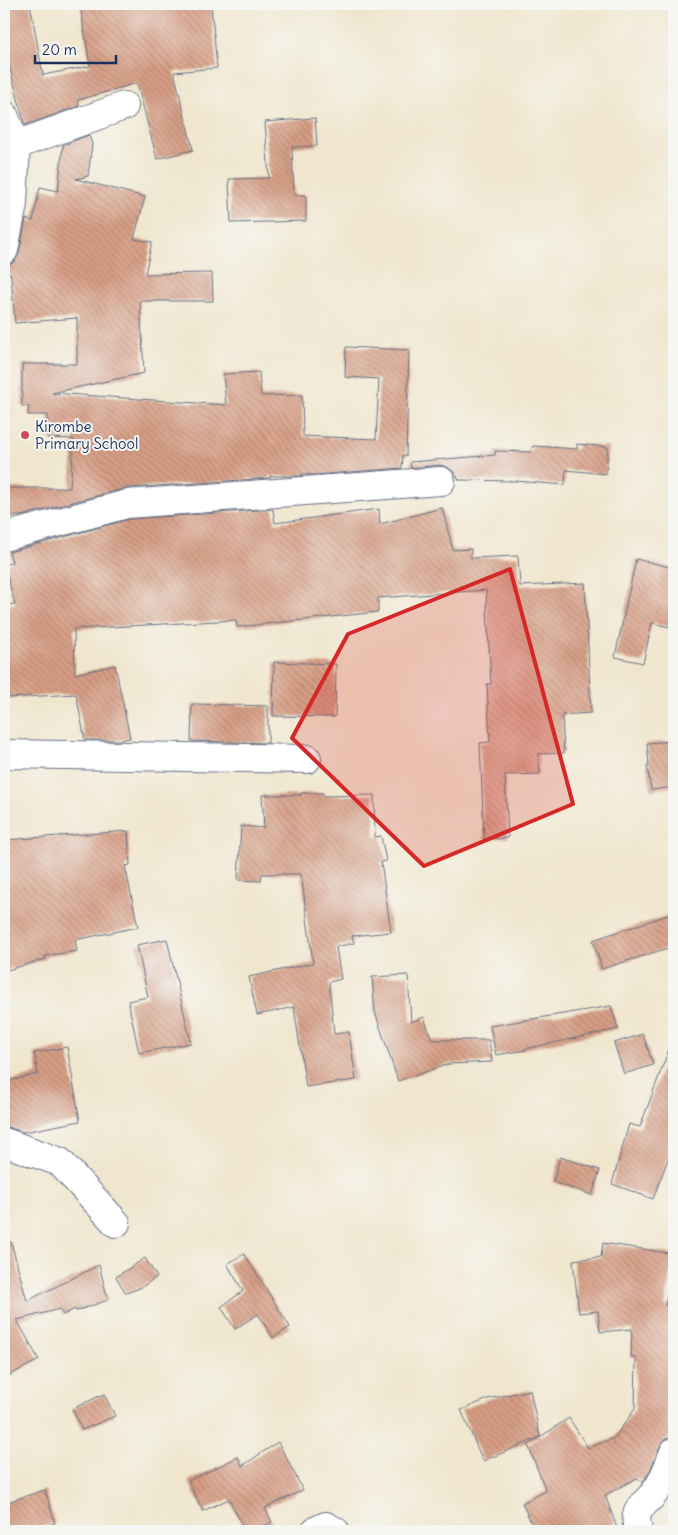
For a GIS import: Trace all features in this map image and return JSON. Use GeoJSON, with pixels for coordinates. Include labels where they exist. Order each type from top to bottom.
{"type":"FeatureCollection","features":[{"type":"Feature","properties":{"kind":"street"},"geometry":{"type":"LineString","coordinates":[[16,145],[124,106]]}},
{"type":"Feature","properties":{"kind":"street"},"geometry":{"type":"LineString","coordinates":[[4,114],[16,145],[13,204],[4,250]]}},
{"type":"Feature","properties":{"kind":"street"},"geometry":{"type":"LineString","coordinates":[[4,537],[127,504],[441,481]]}},
{"type":"Feature","properties":{"kind":"street"},"geometry":{"type":"LineString","coordinates":[[4,754],[307,759]]}},
{"type":"Feature","properties":{"kind":"street"},"geometry":{"type":"LineString","coordinates":[[4,1142],[60,1162],[116,1223]]}},
{"type":"Feature","properties":{"kind":"street"},"geometry":{"type":"LineString","coordinates":[[638,1531],[636,1514],[639,1508],[656,1490],[674,1452]]}},
{"type":"Feature","properties":{"kind":"street"},"geometry":{"type":"LineString","coordinates":[[315,1531],[326,1526],[335,1531]]}},
{"type":"Feature","properties":{"kind":"highlighted area"},"geometry":{"type":"Polygon","coordinates":[[[510,569],[573,804],[424,866],[292,738],[348,634],[510,569]]]}},
{"type":"Feature","properties":{"kind":"building"},"geometry":{"type":"Polygon","coordinates":[[[4,4],[30,4],[43,75],[90,66],[80,4],[211,4],[217,68],[174,72],[193,150],[157,159],[137,83],[78,100],[79,106],[25,125],[4,46],[4,4]]]}},
{"type":"Feature","properties":{"kind":"building"},"geometry":{"type":"Polygon","coordinates":[[[315,118],[317,146],[292,147],[294,195],[306,195],[306,221],[231,223],[229,179],[269,178],[265,122],[315,118]]]}},
{"type":"Feature","properties":{"kind":"building"},"geometry":{"type":"Polygon","coordinates":[[[89,135],[92,144],[88,176],[76,179],[145,197],[134,239],[152,242],[145,274],[212,273],[213,301],[140,301],[144,373],[52,393],[226,405],[223,374],[259,372],[261,396],[302,395],[303,436],[376,439],[379,379],[345,377],[346,347],[409,350],[406,456],[403,455],[402,468],[313,475],[302,474],[302,476],[270,476],[270,478],[126,488],[21,516],[5,516],[4,488],[70,488],[74,439],[47,438],[48,415],[28,415],[29,406],[22,406],[22,364],[77,364],[77,318],[15,323],[11,274],[7,274],[9,265],[15,261],[19,253],[26,219],[33,221],[40,187],[58,191],[63,145],[89,135]]]}},
{"type":"Feature","properties":{"kind":"building"},"geometry":{"type":"Polygon","coordinates":[[[577,444],[608,447],[606,474],[566,470],[565,485],[515,481],[459,480],[454,472],[447,467],[440,465],[411,468],[410,462],[495,455],[495,451],[530,452],[533,446],[577,449],[577,444]]]}},
{"type":"Feature","properties":{"kind":"building"},"geometry":{"type":"Polygon","coordinates":[[[442,508],[453,550],[471,549],[471,558],[518,556],[520,586],[585,583],[591,713],[562,715],[564,753],[538,754],[540,774],[505,775],[508,838],[484,839],[480,743],[490,742],[487,684],[491,684],[486,590],[378,598],[378,612],[237,627],[236,620],[74,629],[75,674],[115,665],[130,738],[121,740],[85,740],[76,694],[8,698],[8,695],[4,695],[4,605],[15,604],[4,565],[12,562],[9,552],[130,519],[273,509],[275,523],[379,509],[380,524],[442,508]]]}},
{"type":"Feature","properties":{"kind":"building"},"geometry":{"type":"Polygon","coordinates":[[[636,559],[674,568],[674,628],[652,623],[643,663],[615,657],[636,559]]]}},
{"type":"Feature","properties":{"kind":"building"},"geometry":{"type":"Polygon","coordinates":[[[274,662],[336,664],[335,717],[273,716],[274,662]]]}},
{"type":"Feature","properties":{"kind":"building"},"geometry":{"type":"Polygon","coordinates":[[[192,704],[268,706],[268,743],[191,741],[192,704]]]}},
{"type":"Feature","properties":{"kind":"building"},"geometry":{"type":"Polygon","coordinates":[[[674,741],[674,787],[651,790],[647,766],[649,766],[647,743],[674,741]]]}},
{"type":"Feature","properties":{"kind":"building"},"geometry":{"type":"Polygon","coordinates":[[[301,793],[323,793],[323,796],[374,795],[375,837],[381,836],[386,861],[381,862],[391,932],[352,936],[354,943],[336,947],[341,979],[329,982],[334,1034],[349,1032],[356,1080],[306,1087],[294,1007],[257,1015],[249,977],[313,963],[301,874],[262,874],[261,881],[238,880],[241,826],[264,828],[262,795],[301,795],[301,793]]]}},
{"type":"Feature","properties":{"kind":"building"},"geometry":{"type":"Polygon","coordinates":[[[128,831],[130,865],[125,866],[138,927],[75,940],[77,951],[45,956],[46,959],[4,971],[4,840],[128,831]]]}},
{"type":"Feature","properties":{"kind":"building"},"geometry":{"type":"Polygon","coordinates":[[[674,913],[674,946],[602,969],[593,940],[674,913]]]}},
{"type":"Feature","properties":{"kind":"building"},"geometry":{"type":"Polygon","coordinates":[[[167,939],[191,1043],[139,1053],[128,1001],[148,997],[137,945],[167,939]]]}},
{"type":"Feature","properties":{"kind":"building"},"geometry":{"type":"Polygon","coordinates":[[[408,975],[411,1022],[424,1017],[432,1040],[489,1040],[492,1062],[449,1064],[398,1081],[375,1012],[372,977],[408,975]]]}},
{"type":"Feature","properties":{"kind":"building"},"geometry":{"type":"Polygon","coordinates":[[[611,1006],[618,1029],[496,1055],[490,1026],[611,1006]]]}},
{"type":"Feature","properties":{"kind":"building"},"geometry":{"type":"Polygon","coordinates":[[[643,1034],[653,1065],[624,1074],[614,1043],[643,1034]]]}},
{"type":"Feature","properties":{"kind":"building"},"geometry":{"type":"Polygon","coordinates":[[[672,1041],[674,1041],[674,1148],[671,1160],[668,1159],[653,1199],[612,1184],[629,1124],[640,1127],[672,1041]]]}},
{"type":"Feature","properties":{"kind":"building"},"geometry":{"type":"Polygon","coordinates":[[[67,1047],[80,1121],[24,1132],[7,1127],[4,1114],[4,1082],[38,1074],[34,1053],[67,1047]]]}},
{"type":"Feature","properties":{"kind":"building"},"geometry":{"type":"Polygon","coordinates":[[[560,1157],[600,1170],[592,1195],[553,1182],[560,1157]]]}},
{"type":"Feature","properties":{"kind":"building"},"geometry":{"type":"Polygon","coordinates":[[[11,1242],[27,1301],[99,1265],[108,1300],[76,1311],[75,1309],[63,1315],[60,1309],[17,1320],[39,1360],[4,1378],[4,1243],[11,1242]]]}},
{"type":"Feature","properties":{"kind":"building"},"geometry":{"type":"Polygon","coordinates":[[[603,1243],[674,1254],[665,1306],[674,1305],[674,1437],[665,1439],[660,1446],[649,1473],[643,1482],[637,1478],[605,1495],[618,1531],[535,1531],[522,1503],[546,1491],[528,1445],[569,1418],[588,1448],[614,1438],[635,1409],[636,1357],[631,1357],[632,1329],[600,1332],[598,1311],[579,1313],[573,1260],[601,1257],[603,1243]]]}},
{"type":"Feature","properties":{"kind":"building"},"geometry":{"type":"Polygon","coordinates":[[[244,1254],[290,1327],[273,1338],[258,1314],[235,1329],[221,1307],[243,1291],[227,1264],[244,1254]]]}},
{"type":"Feature","properties":{"kind":"building"},"geometry":{"type":"Polygon","coordinates":[[[145,1258],[157,1277],[140,1288],[126,1293],[116,1277],[145,1258]]]}},
{"type":"Feature","properties":{"kind":"building"},"geometry":{"type":"Polygon","coordinates":[[[530,1390],[540,1437],[483,1461],[461,1410],[488,1399],[530,1390]]]}},
{"type":"Feature","properties":{"kind":"building"},"geometry":{"type":"Polygon","coordinates":[[[104,1394],[115,1416],[82,1430],[72,1409],[104,1394]]]}},
{"type":"Feature","properties":{"kind":"building"},"geometry":{"type":"Polygon","coordinates":[[[278,1442],[303,1490],[265,1508],[272,1522],[254,1531],[245,1531],[229,1499],[203,1511],[188,1481],[238,1457],[242,1466],[278,1442]]]}},
{"type":"Feature","properties":{"kind":"building"},"geometry":{"type":"Polygon","coordinates":[[[45,1490],[55,1523],[29,1531],[4,1531],[4,1503],[45,1490]]]}},
{"type":"Feature","properties":{"kind":"place","name":"Kirombe Primary School"},"geometry":{"type":"Point","coordinates":[25,435]}}]}
